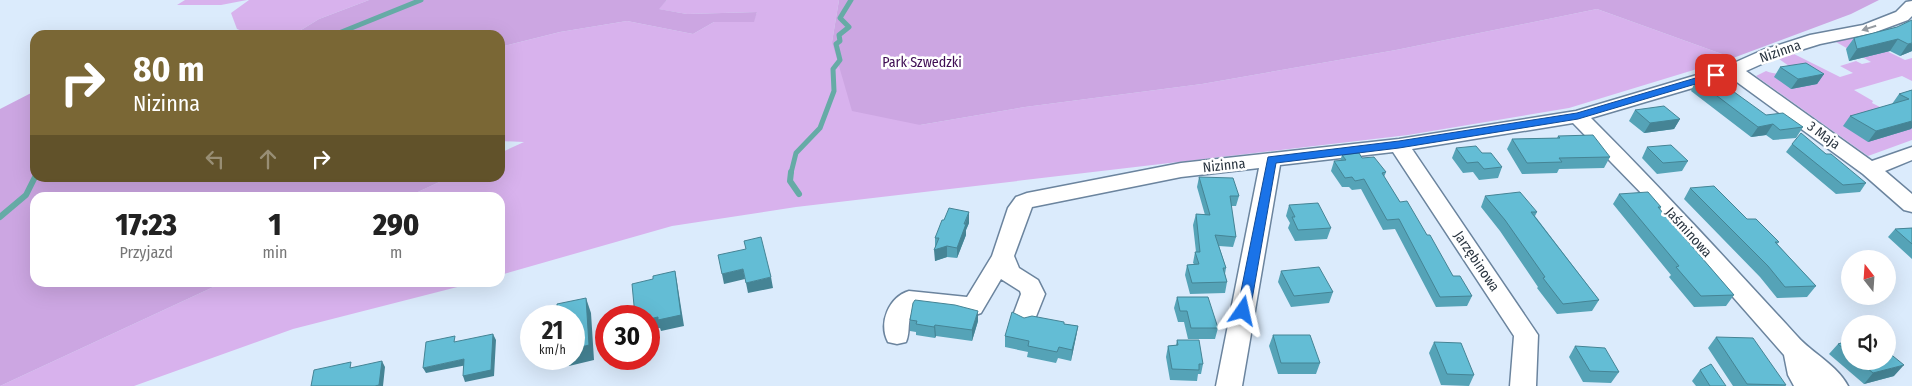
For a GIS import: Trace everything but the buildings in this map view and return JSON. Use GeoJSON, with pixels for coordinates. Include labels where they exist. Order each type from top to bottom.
{"type":"FeatureCollection","features":[{"type":"Feature","properties":{"kind":"street","name":"Nizinna"},"geometry":{"type":"LineString","coordinates":[[897,335],[898,316],[904,304],[909,300],[973,307],[1003,256],[1019,208],[1024,202],[1035,198],[1181,170],[1399,144],[1578,116],[1733,70],[1768,54],[1816,39],[1867,29],[1902,16],[1912,6]]}},
{"type":"Feature","properties":{"kind":"street","name":"3 Maja"},"geometry":{"type":"LineString","coordinates":[[1733,70],[1870,168],[1912,205]]}},
{"type":"Feature","properties":{"kind":"street","name":"Jaśminowa"},"geometry":{"type":"LineString","coordinates":[[1578,116],[1656,195],[1796,352],[1824,374],[1835,386]]}},
{"type":"Feature","properties":{"kind":"street","name":"Jarzębinowa"},"geometry":{"type":"LineString","coordinates":[[1399,144],[1526,335],[1523,386]]}},
{"type":"Feature","properties":{"kind":"street"},"geometry":{"type":"LineString","coordinates":[[1870,168],[1912,153]]}},
{"type":"Feature","properties":{"kind":"street"},"geometry":{"type":"LineString","coordinates":[[1229,386],[1271,160]]}},
{"type":"Feature","properties":{"kind":"street"},"geometry":{"type":"LineString","coordinates":[[1003,256],[1009,273],[1030,286],[1033,294],[1024,318]]}},
{"type":"Feature","properties":{"kind":"street","name":"Jaśminowa"},"geometry":{"type":"LineString","coordinates":[[1796,352],[1801,375],[1807,386]]}},
{"type":"Feature","properties":{"kind":"shaded area"},"geometry":{"type":"Polygon","coordinates":[[[185,0],[247,0],[221,5],[177,5],[185,0]]]}},
{"type":"Feature","properties":{"kind":"shaded area"},"geometry":{"type":"Polygon","coordinates":[[[249,0],[369,0],[319,19],[301,30],[240,30],[237,29],[231,13],[249,0]]]}},
{"type":"Feature","properties":{"kind":"shaded area"},"geometry":{"type":"Polygon","coordinates":[[[667,0],[839,0],[832,42],[920,125],[1025,107],[1202,84],[1396,50],[1597,9],[1733,58],[1569,108],[1408,135],[796,207],[672,226],[505,274],[505,192],[418,192],[439,182],[505,182],[505,151],[524,142],[505,141],[505,46],[560,32],[627,21],[693,34],[714,22],[753,22],[757,12],[687,14],[658,9],[667,0]]]}},
{"type":"Feature","properties":{"kind":"shaded area"},"geometry":{"type":"Polygon","coordinates":[[[1858,37],[1905,60],[1912,58],[1912,81],[1902,76],[1854,90],[1873,101],[1872,103],[1912,123],[1912,140],[1868,156],[1756,76],[1766,71],[1778,74],[1799,73],[1779,59],[1792,53],[1840,77],[1853,73],[1840,66],[1856,61],[1862,64],[1871,62],[1836,42],[1858,37]]]}},
{"type":"Feature","properties":{"kind":"shaded area"},"geometry":{"type":"Polygon","coordinates":[[[213,287],[457,287],[293,329],[134,386],[0,386],[213,287]]]}},
{"type":"Feature","properties":{"kind":"green space"},"geometry":{"type":"Polygon","coordinates":[[[369,0],[667,0],[659,9],[687,14],[757,12],[754,22],[714,22],[693,34],[627,21],[560,32],[505,46],[505,30],[301,30],[319,19],[369,0]]]}},
{"type":"Feature","properties":{"kind":"green space","name":"Park Szwedzki"},"geometry":{"type":"Polygon","coordinates":[[[839,0],[1879,0],[1851,14],[1733,58],[1597,9],[1396,50],[1202,84],[1025,107],[920,125],[852,111],[832,42],[839,0]]]}},
{"type":"Feature","properties":{"kind":"green space"},"geometry":{"type":"Polygon","coordinates":[[[30,94],[30,182],[439,182],[418,192],[30,192],[30,287],[213,287],[0,386],[0,109],[30,94]]]}},
{"type":"Feature","properties":{"kind":"waterway"},"geometry":{"type":"LineString","coordinates":[[346,30],[421,0]]}},
{"type":"Feature","properties":{"kind":"waterway"},"geometry":{"type":"LineString","coordinates":[[791,173],[796,153],[820,128],[834,91],[833,69],[840,60],[836,44],[840,41],[839,35],[849,27],[840,18],[851,0]]}},
{"type":"Feature","properties":{"kind":"waterway"},"geometry":{"type":"LineString","coordinates":[[791,172],[790,181],[799,194]]}},
{"type":"Feature","properties":{"kind":"waterway"},"geometry":{"type":"LineString","coordinates":[[0,217],[26,195],[32,182]]}},
{"type":"Feature","properties":{"kind":"route"},"geometry":{"type":"LineString","coordinates":[[1243,311],[1271,160],[1399,144],[1578,116],[1716,75]]}}]}
